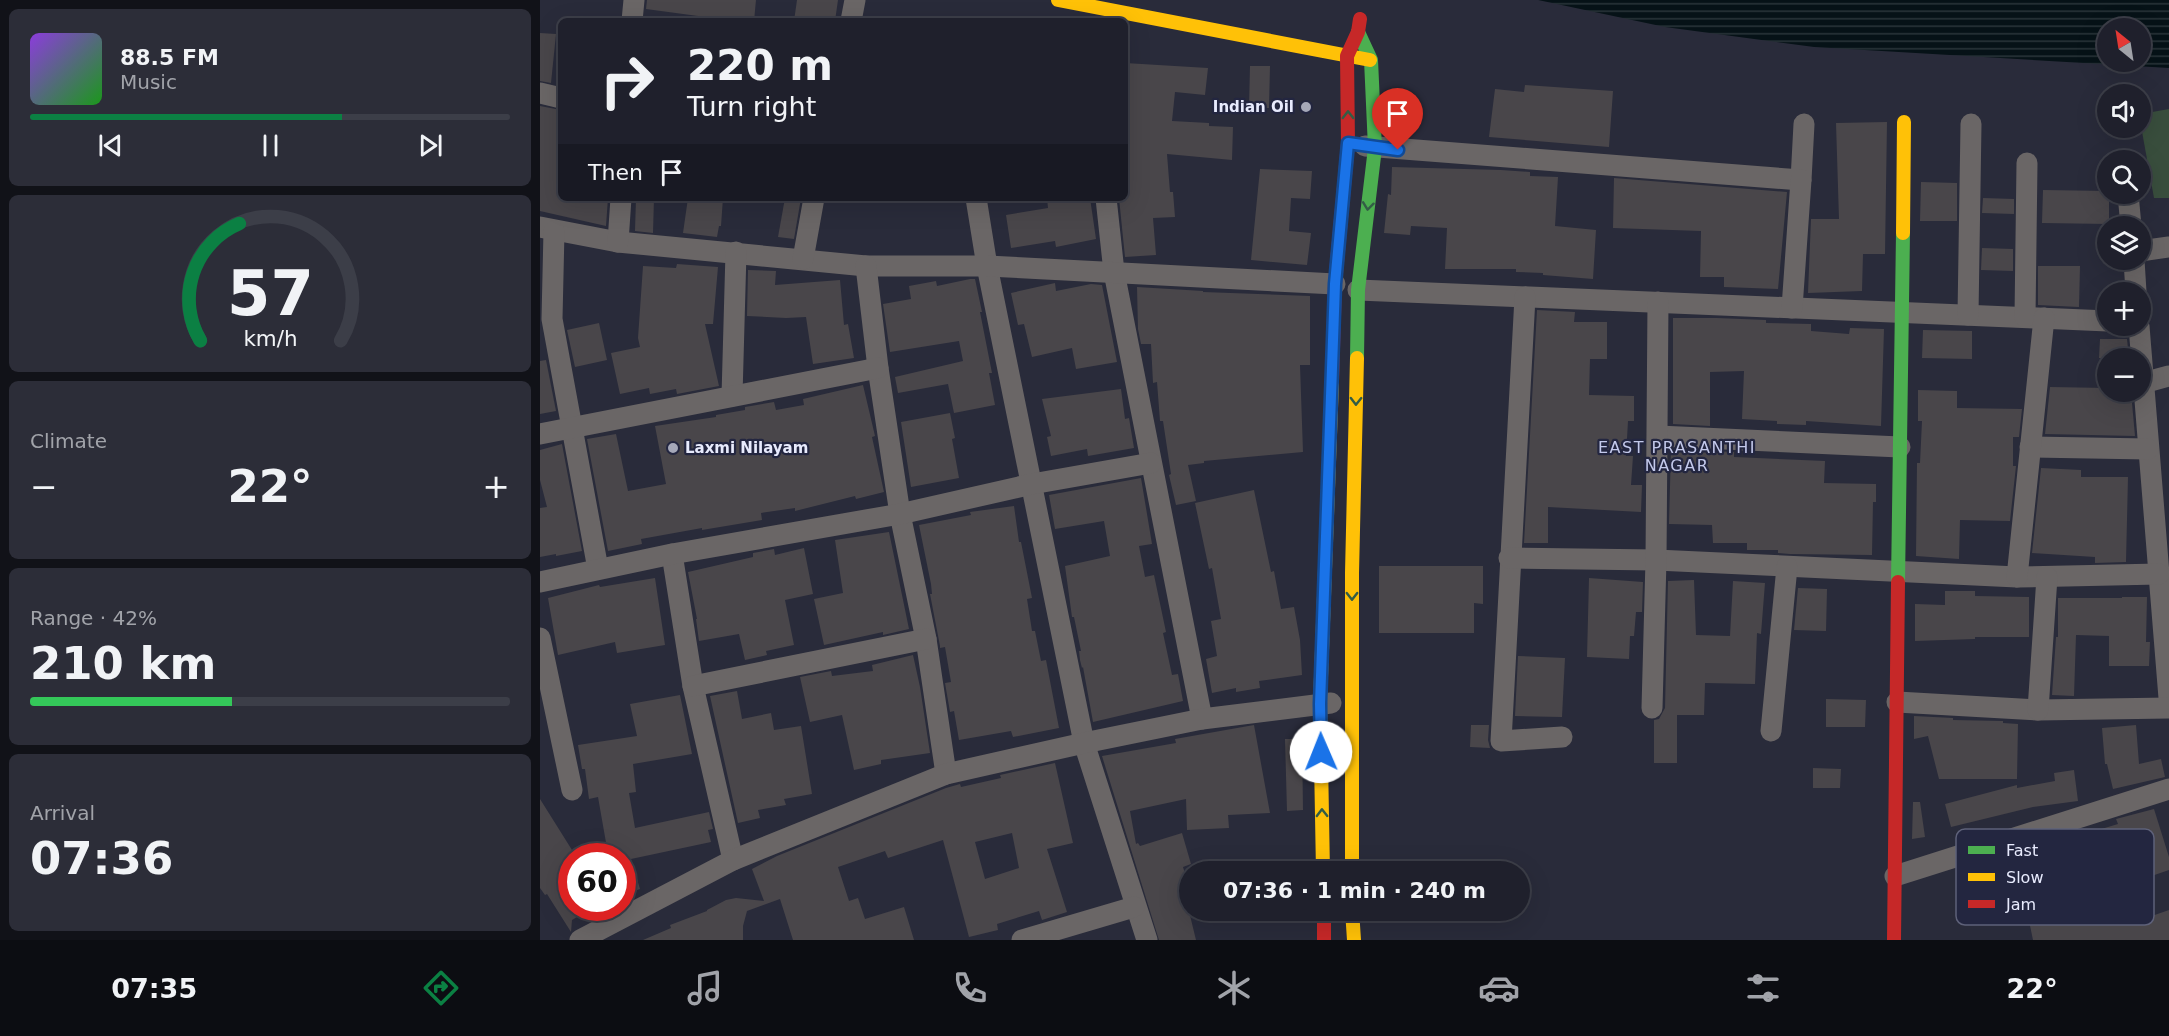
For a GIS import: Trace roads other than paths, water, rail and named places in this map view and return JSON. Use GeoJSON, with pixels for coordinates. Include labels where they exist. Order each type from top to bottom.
{"type":"FeatureCollection","features":[{"type":"Feature","properties":{"kind":"main road"},"geometry":{"type":"LineString","coordinates":[[1058,0],[1116,16]]}},
{"type":"Feature","properties":{"kind":"main road"},"geometry":{"type":"LineString","coordinates":[[1128,18],[1371,60]]}},
{"type":"Feature","properties":{"kind":"main road"},"geometry":{"type":"LineString","coordinates":[[1323,861],[1320,704],[1335,284],[1348,143],[1347,56],[1359,26],[1371,60],[1375,148],[1358,290],[1352,861]]}},
{"type":"Feature","properties":{"kind":"main road"},"geometry":{"type":"LineString","coordinates":[[1894,940],[1905,122]]}},
{"type":"Feature","properties":{"kind":"main road"},"geometry":{"type":"LineString","coordinates":[[1324,921],[1324,940]]}},
{"type":"Feature","properties":{"kind":"main road"},"geometry":{"type":"LineString","coordinates":[[1353,921],[1354,940]]}},
{"type":"Feature","properties":{"kind":"street"},"geometry":{"type":"LineString","coordinates":[[632,18],[634,0]]}},
{"type":"Feature","properties":{"kind":"street"},"geometry":{"type":"LineString","coordinates":[[852,18],[855,0]]}},
{"type":"Feature","properties":{"kind":"street"},"geometry":{"type":"LineString","coordinates":[[540,93],[558,98]]}},
{"type":"Feature","properties":{"kind":"street"},"geometry":{"type":"LineString","coordinates":[[1792,308],[1804,124]]}},
{"type":"Feature","properties":{"kind":"street"},"geometry":{"type":"LineString","coordinates":[[1968,315],[1971,124]]}},
{"type":"Feature","properties":{"kind":"street"},"geometry":{"type":"LineString","coordinates":[[1348,143],[1375,148],[1802,180]]}},
{"type":"Feature","properties":{"kind":"street"},"geometry":{"type":"LineString","coordinates":[[2016,578],[2030,447],[2034,317],[2028,163]]}},
{"type":"Feature","properties":{"kind":"street"},"geometry":{"type":"LineString","coordinates":[[618,243],[621,201]]}},
{"type":"Feature","properties":{"kind":"street"},"geometry":{"type":"LineString","coordinates":[[803,259],[813,201]]}},
{"type":"Feature","properties":{"kind":"street"},"geometry":{"type":"LineString","coordinates":[[976,201],[987,266],[1084,743],[1134,907],[1147,940]]}},
{"type":"Feature","properties":{"kind":"street"},"geometry":{"type":"LineString","coordinates":[[1106,201],[1114,272],[1202,719]]}},
{"type":"Feature","properties":{"kind":"street"},"geometry":{"type":"LineString","coordinates":[[598,569],[552,320],[547,229],[618,243],[736,252],[866,266],[987,266],[1335,284]]}},
{"type":"Feature","properties":{"kind":"street"},"geometry":{"type":"LineString","coordinates":[[2151,249],[2169,247]]}},
{"type":"Feature","properties":{"kind":"street"},"geometry":{"type":"LineString","coordinates":[[732,396],[736,252]]}},
{"type":"Feature","properties":{"kind":"street"},"geometry":{"type":"LineString","coordinates":[[866,266],[878,368],[900,514],[926,639],[946,774]]}},
{"type":"Feature","properties":{"kind":"street"},"geometry":{"type":"LineString","coordinates":[[1358,290],[2097,320]]}},
{"type":"Feature","properties":{"kind":"street"},"geometry":{"type":"LineString","coordinates":[[1525,297],[1509,558],[1501,741],[1562,736]]}},
{"type":"Feature","properties":{"kind":"street"},"geometry":{"type":"LineString","coordinates":[[1652,708],[1658,436],[1658,302]]}},
{"type":"Feature","properties":{"kind":"street"},"geometry":{"type":"LineString","coordinates":[[540,434],[878,368]]}},
{"type":"Feature","properties":{"kind":"street"},"geometry":{"type":"LineString","coordinates":[[2151,381],[2169,376]]}},
{"type":"Feature","properties":{"kind":"street"},"geometry":{"type":"LineString","coordinates":[[2144,402],[2148,449],[2162,519],[2159,574],[2169,698]]}},
{"type":"Feature","properties":{"kind":"street"},"geometry":{"type":"LineString","coordinates":[[1658,436],[1900,447]]}},
{"type":"Feature","properties":{"kind":"street"},"geometry":{"type":"LineString","coordinates":[[2030,447],[2148,449]]}},
{"type":"Feature","properties":{"kind":"street"},"geometry":{"type":"LineString","coordinates":[[540,582],[672,554],[900,514],[1032,484],[1151,463]]}},
{"type":"Feature","properties":{"kind":"street"},"geometry":{"type":"LineString","coordinates":[[672,554],[693,686],[733,860]]}},
{"type":"Feature","properties":{"kind":"street"},"geometry":{"type":"LineString","coordinates":[[1509,558],[1656,560],[2016,578],[2159,574]]}},
{"type":"Feature","properties":{"kind":"street"},"geometry":{"type":"LineString","coordinates":[[1771,731],[1787,567]]}},
{"type":"Feature","properties":{"kind":"street"},"geometry":{"type":"LineString","coordinates":[[2038,710],[2046,577]]}},
{"type":"Feature","properties":{"kind":"street"},"geometry":{"type":"LineString","coordinates":[[540,638],[572,790]]}},
{"type":"Feature","properties":{"kind":"street"},"geometry":{"type":"LineString","coordinates":[[693,686],[926,639]]}},
{"type":"Feature","properties":{"kind":"street"},"geometry":{"type":"LineString","coordinates":[[1897,702],[2038,710],[2169,708]]}},
{"type":"Feature","properties":{"kind":"street"},"geometry":{"type":"LineString","coordinates":[[580,940],[733,860],[946,774],[1202,719],[1320,704],[1352,703]]}},
{"type":"Feature","properties":{"kind":"street"},"geometry":{"type":"LineString","coordinates":[[2043,829],[2169,789]]}},
{"type":"Feature","properties":{"kind":"street"},"geometry":{"type":"LineString","coordinates":[[1894,876],[1956,856]]}},
{"type":"Feature","properties":{"kind":"street"},"geometry":{"type":"LineString","coordinates":[[1022,940],[1134,907]]}},
{"type":"Feature","properties":{"kind":"place","name":"Indian Oil"},"geometry":{"type":"Point","coordinates":[1306,107]}},
{"type":"Feature","properties":{"kind":"place","name":"Laxmi Nilayam"},"geometry":{"type":"Point","coordinates":[673,448]}},
{"type":"Feature","properties":{"kind":"district","name":"EAST PRASANTHI NAGAR"},"geometry":{"type":"Point","coordinates":[1677,456]}}]}
